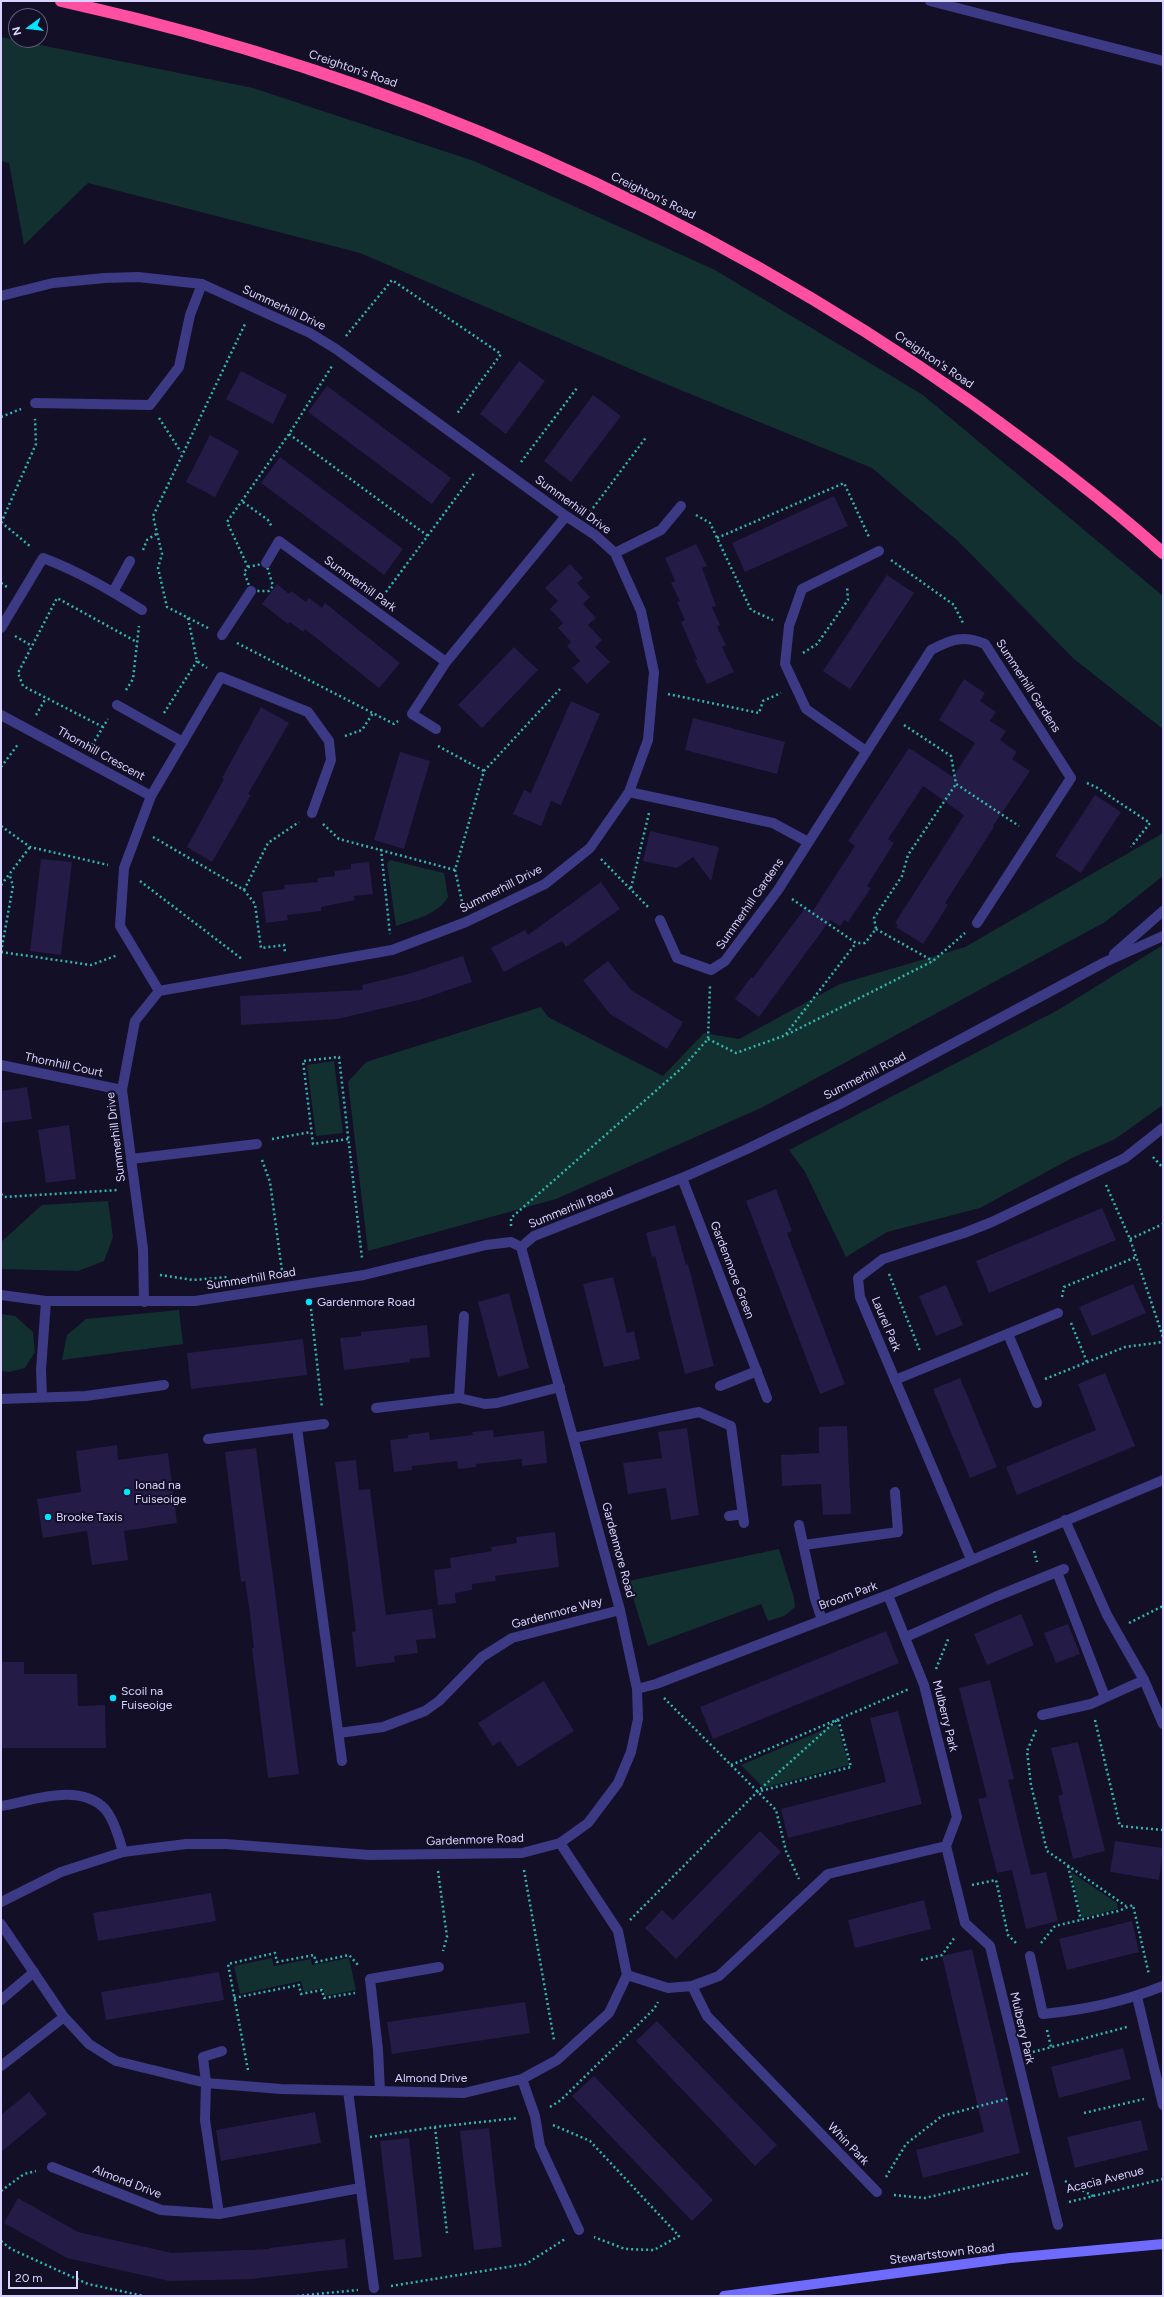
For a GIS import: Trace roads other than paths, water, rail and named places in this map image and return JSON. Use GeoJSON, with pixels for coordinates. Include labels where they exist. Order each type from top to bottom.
{"type":"FeatureCollection","features":[{"type":"Feature","properties":{"kind":"highway","name":"Creighton's Road"},"geometry":{"type":"LineString","coordinates":[[61,1],[120,14],[235,45],[385,94],[517,147],[680,223],[802,292],[908,358],[1045,455],[1163,553]]}},
{"type":"Feature","properties":{"kind":"main road","name":"Stewartstown Road"},"geometry":{"type":"LineString","coordinates":[[724,2296],[1010,2258],[1163,2244]]}},
{"type":"Feature","properties":{"kind":"street"},"geometry":{"type":"LineString","coordinates":[[930,1],[1163,61]]}},
{"type":"Feature","properties":{"kind":"street","name":"Summerhill Drive"},"geometry":{"type":"LineString","coordinates":[[1,296],[53,283],[105,278],[138,277],[180,280],[202,284],[310,333],[338,351],[566,516],[595,535],[615,553],[642,611],[654,672],[648,740],[630,792],[590,848],[545,884],[466,922],[392,950],[159,991],[135,1021],[122,1090],[144,1272],[144,1302]]}},
{"type":"Feature","properties":{"kind":"street"},"geometry":{"type":"LineString","coordinates":[[35,403],[150,405],[178,367],[190,315],[202,284]]}},
{"type":"Feature","properties":{"kind":"street"},"geometry":{"type":"LineString","coordinates":[[615,553],[661,530],[681,506]]}},
{"type":"Feature","properties":{"kind":"street"},"geometry":{"type":"LineString","coordinates":[[436,729],[412,714],[446,662],[566,516]]}},
{"type":"Feature","properties":{"kind":"street","name":"Summerhill Park"},"geometry":{"type":"LineString","coordinates":[[266,563],[279,541],[446,662]]}},
{"type":"Feature","properties":{"kind":"street"},"geometry":{"type":"LineString","coordinates":[[866,751],[806,709],[785,664],[789,626],[802,589],[879,551]]}},
{"type":"Feature","properties":{"kind":"street"},"geometry":{"type":"LineString","coordinates":[[1,628],[43,558],[63,566],[113,592],[142,610]]}},
{"type":"Feature","properties":{"kind":"street"},"geometry":{"type":"LineString","coordinates":[[113,592],[130,561]]}},
{"type":"Feature","properties":{"kind":"street"},"geometry":{"type":"LineString","coordinates":[[222,634],[251,591]]}},
{"type":"Feature","properties":{"kind":"street","name":"Summerhill Gardens"},"geometry":{"type":"LineString","coordinates":[[660,920],[677,958],[711,970],[725,961],[778,890],[931,650],[948,642],[970,638],[985,644],[1071,778],[977,923]]}},
{"type":"Feature","properties":{"kind":"street"},"geometry":{"type":"LineString","coordinates":[[151,796],[221,677],[308,712],[329,741],[331,760],[312,813]]}},
{"type":"Feature","properties":{"kind":"street"},"geometry":{"type":"LineString","coordinates":[[117,705],[184,742]]}},
{"type":"Feature","properties":{"kind":"street","name":"Thornhill Crescent"},"geometry":{"type":"LineString","coordinates":[[1,715],[151,796],[124,868],[120,926],[159,991]]}},
{"type":"Feature","properties":{"kind":"street"},"geometry":{"type":"LineString","coordinates":[[630,792],[773,823],[808,842]]}},
{"type":"Feature","properties":{"kind":"street","name":"Summerhill Road"},"geometry":{"type":"LineString","coordinates":[[1105,962],[1163,911]]}},
{"type":"Feature","properties":{"kind":"street","name":"Summerhill Road"},"geometry":{"type":"LineString","coordinates":[[1,1295],[46,1301],[195,1301],[364,1275],[462,1250],[511,1242],[521,1247],[534,1236],[682,1178],[840,1104],[1105,962],[1163,936]]}},
{"type":"Feature","properties":{"kind":"street","name":"Thornhill Court"},"geometry":{"type":"LineString","coordinates":[[1,1065],[122,1090]]}},
{"type":"Feature","properties":{"kind":"street","name":"Laurel Park"},"geometry":{"type":"LineString","coordinates":[[971,1559],[860,1297],[858,1278],[883,1259],[964,1233],[992,1222],[1125,1158],[1163,1128]]}},
{"type":"Feature","properties":{"kind":"street"},"geometry":{"type":"LineString","coordinates":[[131,1159],[257,1144]]}},
{"type":"Feature","properties":{"kind":"street","name":"Gardenmore Green"},"geometry":{"type":"LineString","coordinates":[[682,1178],[767,1398]]}},
{"type":"Feature","properties":{"kind":"street","name":"Gardenmore Road"},"geometry":{"type":"LineString","coordinates":[[1,1902],[61,1872],[123,1852],[186,1844],[226,1844],[369,1855],[522,1853],[560,1843],[588,1823],[618,1783],[631,1752],[638,1720],[637,1689],[620,1610],[521,1247]]}},
{"type":"Feature","properties":{"kind":"street"},"geometry":{"type":"LineString","coordinates":[[42,1396],[42,1348],[46,1301]]}},
{"type":"Feature","properties":{"kind":"street"},"geometry":{"type":"LineString","coordinates":[[895,1380],[1058,1313]]}},
{"type":"Feature","properties":{"kind":"street"},"geometry":{"type":"LineString","coordinates":[[459,1398],[464,1316]]}},
{"type":"Feature","properties":{"kind":"street"},"geometry":{"type":"LineString","coordinates":[[1008,1334],[1037,1403]]}},
{"type":"Feature","properties":{"kind":"street"},"geometry":{"type":"LineString","coordinates":[[720,1386],[757,1371]]}},
{"type":"Feature","properties":{"kind":"street"},"geometry":{"type":"LineString","coordinates":[[1,1399],[42,1396],[86,1396],[164,1385]]}},
{"type":"Feature","properties":{"kind":"street"},"geometry":{"type":"LineString","coordinates":[[376,1408],[459,1398],[491,1404],[560,1387]]}},
{"type":"Feature","properties":{"kind":"street"},"geometry":{"type":"LineString","coordinates":[[574,1438],[699,1412],[731,1426],[743,1518],[729,1516]]}},
{"type":"Feature","properties":{"kind":"street"},"geometry":{"type":"LineString","coordinates":[[208,1439],[324,1424]]}},
{"type":"Feature","properties":{"kind":"street"},"geometry":{"type":"LineString","coordinates":[[297,1428],[342,1761]]}},
{"type":"Feature","properties":{"kind":"street","name":"Broom Park"},"geometry":{"type":"LineString","coordinates":[[637,1689],[651,1686],[888,1595],[1163,1480]]}},
{"type":"Feature","properties":{"kind":"street"},"geometry":{"type":"LineString","coordinates":[[804,1545],[898,1532],[895,1492]]}},
{"type":"Feature","properties":{"kind":"street"},"geometry":{"type":"LineString","coordinates":[[1065,1520],[1115,1630],[1144,1680],[1163,1724]]}},
{"type":"Feature","properties":{"kind":"street"},"geometry":{"type":"LineString","coordinates":[[799,1525],[814,1600],[822,1620]]}},
{"type":"Feature","properties":{"kind":"street"},"geometry":{"type":"LineString","coordinates":[[906,1637],[1060,1570],[1105,1698]]}},
{"type":"Feature","properties":{"kind":"street","name":"Mulberry Park"},"geometry":{"type":"LineString","coordinates":[[888,1595],[924,1685],[957,1817],[946,1846],[956,1889],[965,1923],[990,1946],[1024,2094],[1058,2225]]}},
{"type":"Feature","properties":{"kind":"street","name":"Gardenmore Way"},"geometry":{"type":"LineString","coordinates":[[338,1733],[383,1727],[425,1711],[439,1701],[482,1657],[512,1638],[620,1610]]}},
{"type":"Feature","properties":{"kind":"street"},"geometry":{"type":"LineString","coordinates":[[1042,1715],[1091,1704],[1144,1680]]}},
{"type":"Feature","properties":{"kind":"street"},"geometry":{"type":"LineString","coordinates":[[1,1806],[62,1795],[83,1795],[105,1809],[118,1835],[123,1852]]}},
{"type":"Feature","properties":{"kind":"street"},"geometry":{"type":"LineString","coordinates":[[560,1843],[618,1931],[627,1975],[668,1988],[692,1986],[719,1976],[828,1874],[946,1846]]}},
{"type":"Feature","properties":{"kind":"street","name":"Almond Drive"},"geometry":{"type":"LineString","coordinates":[[1,1924],[64,2017],[89,2044],[116,2061],[206,2083],[252,2087],[348,2091],[464,2093],[522,2079],[557,2060],[609,2013],[627,1975]]}},
{"type":"Feature","properties":{"kind":"street"},"geometry":{"type":"LineString","coordinates":[[1030,1956],[1043,2014],[1083,2010],[1136,1997],[1163,1986]]}},
{"type":"Feature","properties":{"kind":"street"},"geometry":{"type":"LineString","coordinates":[[380,2091],[378,2050],[370,1978],[439,1967]]}},
{"type":"Feature","properties":{"kind":"street"},"geometry":{"type":"LineString","coordinates":[[1,2000],[34,1972]]}},
{"type":"Feature","properties":{"kind":"street","name":"Whin Park"},"geometry":{"type":"LineString","coordinates":[[692,1986],[707,2016],[877,2192]]}},
{"type":"Feature","properties":{"kind":"street"},"geometry":{"type":"LineString","coordinates":[[1136,1997],[1162,2100]]}},
{"type":"Feature","properties":{"kind":"street"},"geometry":{"type":"LineString","coordinates":[[1,2066],[64,2017]]}},
{"type":"Feature","properties":{"kind":"street"},"geometry":{"type":"LineString","coordinates":[[219,2214],[205,2120],[206,2083],[204,2057],[222,2051]]}},
{"type":"Feature","properties":{"kind":"street"},"geometry":{"type":"LineString","coordinates":[[522,2079],[535,2116],[540,2146],[579,2230]]}},
{"type":"Feature","properties":{"kind":"street"},"geometry":{"type":"LineString","coordinates":[[348,2091],[374,2288]]}},
{"type":"Feature","properties":{"kind":"street","name":"Almond Drive"},"geometry":{"type":"LineString","coordinates":[[52,2167],[161,2210],[219,2214],[360,2188]]}},
{"type":"Feature","properties":{"kind":"place","name":"Gardenmore Road"},"geometry":{"type":"Point","coordinates":[309,1302]}},
{"type":"Feature","properties":{"kind":"place","name":"Ionad na Fuiseoige"},"geometry":{"type":"Point","coordinates":[127,1492]}},
{"type":"Feature","properties":{"kind":"place","name":"Brooke Taxis"},"geometry":{"type":"Point","coordinates":[48,1517]}},
{"type":"Feature","properties":{"kind":"place","name":"Scoil na Fuiseoige"},"geometry":{"type":"Point","coordinates":[113,1698]}}]}
